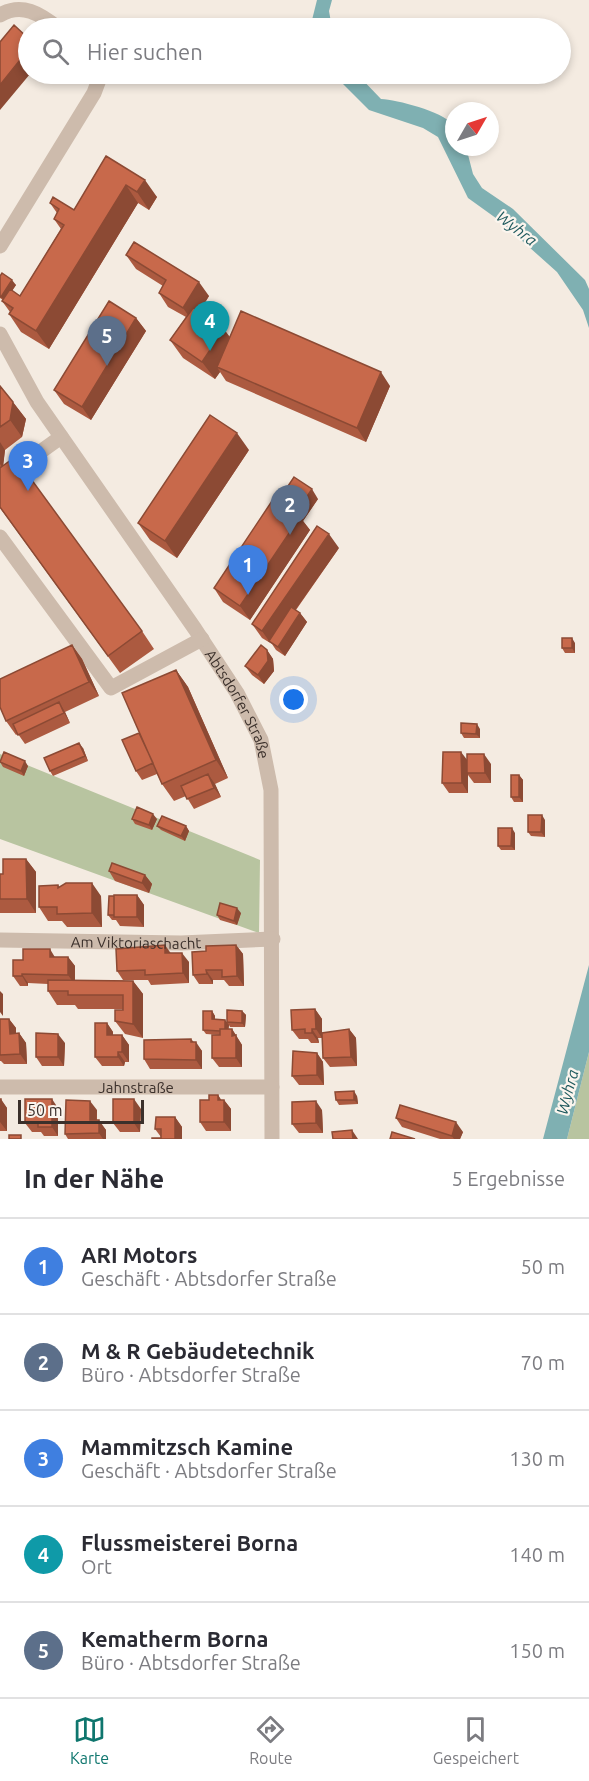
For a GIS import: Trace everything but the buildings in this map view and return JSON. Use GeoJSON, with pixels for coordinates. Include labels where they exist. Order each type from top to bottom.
{"type":"FeatureCollection","features":[{"type":"Feature","properties":{"kind":"street"},"geometry":{"type":"LineString","coordinates":[[0,15],[11,9],[28,9],[42,18]]}},
{"type":"Feature","properties":{"kind":"street"},"geometry":{"type":"LineString","coordinates":[[0,246],[97,84]]}},
{"type":"Feature","properties":{"kind":"street","name":"Abtsdorfer Straße"},"geometry":{"type":"LineString","coordinates":[[0,334],[37,402],[202,639],[237,693],[261,740],[271,790],[272,1139]]}},
{"type":"Feature","properties":{"kind":"street"},"geometry":{"type":"LineString","coordinates":[[0,481],[61,437]]}},
{"type":"Feature","properties":{"kind":"street"},"geometry":{"type":"LineString","coordinates":[[0,537],[111,688],[202,639]]}},
{"type":"Feature","properties":{"kind":"street","name":"Am Viktoriaschacht"},"geometry":{"type":"LineString","coordinates":[[0,940],[182,943],[273,939]]}},
{"type":"Feature","properties":{"kind":"street","name":"Jahnstraße"},"geometry":{"type":"LineString","coordinates":[[0,1087],[272,1086]]}},
{"type":"Feature","properties":{"kind":"green space"},"geometry":{"type":"Polygon","coordinates":[[[0,754],[260,860],[259,933],[0,839],[0,754]]]}},
{"type":"Feature","properties":{"kind":"green space"},"geometry":{"type":"Polygon","coordinates":[[[589,1052],[589,1139],[567,1139],[589,1052]]]}},
{"type":"Feature","properties":{"kind":"water"},"geometry":{"type":"Polygon","coordinates":[[[317,0],[332,0],[329,11],[330,18],[312,18],[317,0]]]}},
{"type":"Feature","properties":{"kind":"water"},"geometry":{"type":"Polygon","coordinates":[[[343,84],[367,84],[381,99],[408,104],[445,118],[445,151],[438,137],[423,128],[369,110],[343,84]]]}},
{"type":"Feature","properties":{"kind":"water","name":"Wyhra"},"geometry":{"type":"Polygon","coordinates":[[[447,156],[468,156],[473,174],[482,188],[513,209],[585,280],[589,289],[589,328],[583,310],[557,272],[500,221],[468,198],[447,156]]]}},
{"type":"Feature","properties":{"kind":"water","name":"Wyhra"},"geometry":{"type":"Polygon","coordinates":[[[589,965],[589,1052],[567,1139],[543,1139],[589,965]]]}},
{"type":"Feature","properties":{"kind":"place","name":"Flussmeisterei Borna"},"geometry":{"type":"Point","coordinates":[210,351]}},
{"type":"Feature","properties":{"kind":"place","name":"Kematherm Borna"},"geometry":{"type":"Point","coordinates":[107,366]}},
{"type":"Feature","properties":{"kind":"place","name":"Mammitzsch Kamine"},"geometry":{"type":"Point","coordinates":[28,491]}},
{"type":"Feature","properties":{"kind":"place","name":"M & R Gebäudetechnik"},"geometry":{"type":"Point","coordinates":[290,535]}},
{"type":"Feature","properties":{"kind":"place","name":"ARI Motors"},"geometry":{"type":"Point","coordinates":[248,595]}}]}
